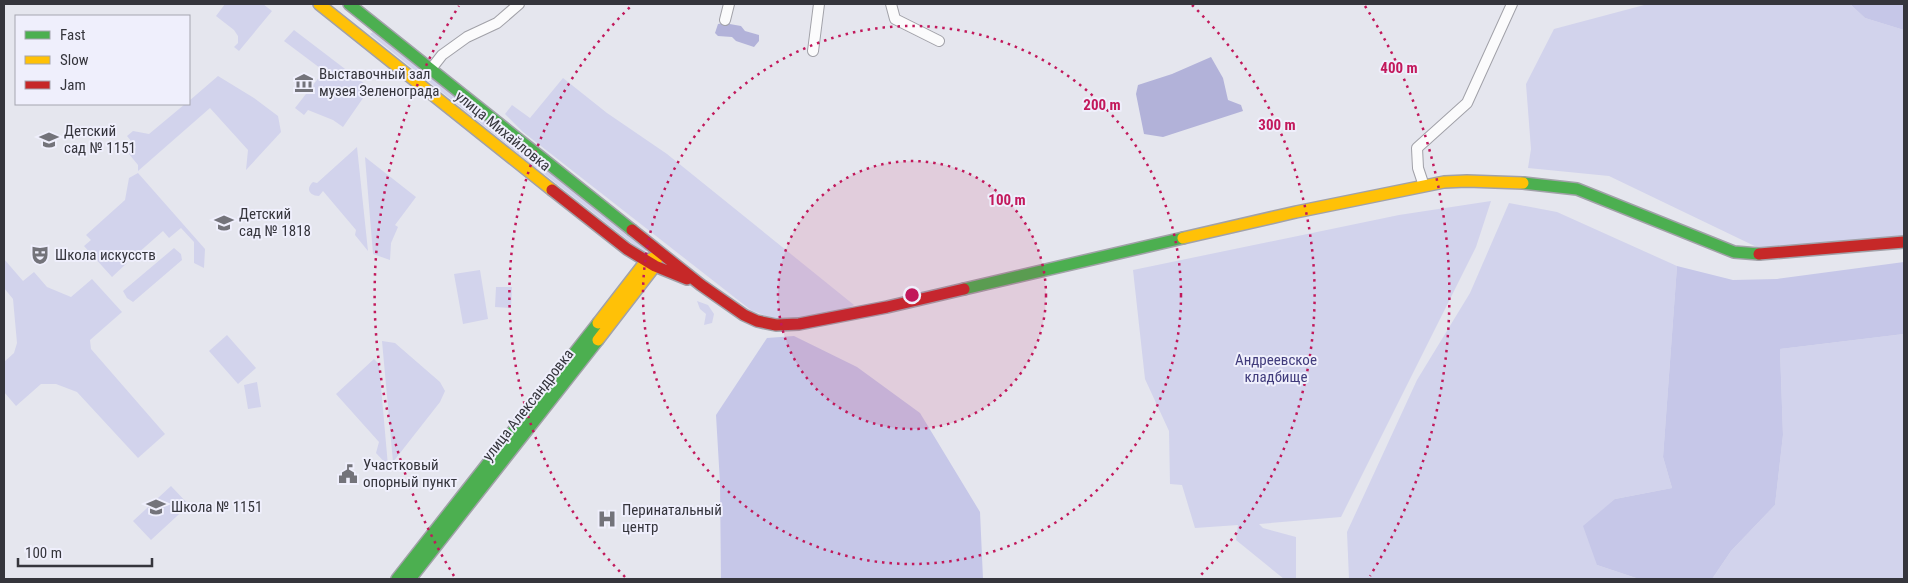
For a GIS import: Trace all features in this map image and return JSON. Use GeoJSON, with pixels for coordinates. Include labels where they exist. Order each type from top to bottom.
{"type":"FeatureCollection","features":[{"type":"Feature","properties":{"kind":"main road","name":"улица Михайловка"},"geometry":{"type":"LineString","coordinates":[[319,4],[628,249],[656,260]]}},
{"type":"Feature","properties":{"kind":"main road","name":"улица Михайловка"},"geometry":{"type":"LineString","coordinates":[[349,4],[652,245],[656,260]]}},
{"type":"Feature","properties":{"kind":"main road"},"geometry":{"type":"LineString","coordinates":[[656,260],[701,285],[744,315],[776,325],[798,324],[887,307],[1303,210],[1424,186],[1467,180],[1511,182],[1577,189],[1734,252],[1766,255],[1808,249],[1904,242]]}},
{"type":"Feature","properties":{"kind":"main road"},"geometry":{"type":"LineString","coordinates":[[628,249],[633,259],[634,285],[652,277],[676,275]]}},
{"type":"Feature","properties":{"kind":"main road"},"geometry":{"type":"LineString","coordinates":[[656,260],[676,275],[701,285]]}},
{"type":"Feature","properties":{"kind":"main road","name":"улица Александровка"},"geometry":{"type":"LineString","coordinates":[[397,579],[656,260]]}},
{"type":"Feature","properties":{"kind":"main road","name":"улица Александровка"},"geometry":{"type":"LineString","coordinates":[[410,579],[634,285]]}},
{"type":"Feature","properties":{"kind":"street"},"geometry":{"type":"LineString","coordinates":[[431,69],[448,50],[467,37],[497,23],[519,4]]}},
{"type":"Feature","properties":{"kind":"street"},"geometry":{"type":"LineString","coordinates":[[725,20],[729,4]]}},
{"type":"Feature","properties":{"kind":"street"},"geometry":{"type":"LineString","coordinates":[[813,51],[819,4]]}},
{"type":"Feature","properties":{"kind":"street"},"geometry":{"type":"LineString","coordinates":[[891,4],[895,19],[939,41]]}},
{"type":"Feature","properties":{"kind":"street"},"geometry":{"type":"LineString","coordinates":[[1424,186],[1418,168],[1418,148],[1467,103],[1512,4]]}},
{"type":"Feature","properties":{"kind":"street"},"geometry":{"type":"LineString","coordinates":[[359,35],[370,27],[370,21]]}},
{"type":"Feature","properties":{"kind":"green space"},"geometry":{"type":"Polygon","coordinates":[[[225,4],[263,4],[272,11],[239,51],[234,47],[238,43],[238,36],[234,30],[216,16],[225,4]]]}},
{"type":"Feature","properties":{"kind":"green space"},"geometry":{"type":"Polygon","coordinates":[[[1648,4],[1850,4],[1865,18],[1904,30],[1904,237],[1765,251],[1609,176],[1528,168],[1531,149],[1526,84],[1554,29],[1648,4]]]}},
{"type":"Feature","properties":{"kind":"green space"},"geometry":{"type":"Polygon","coordinates":[[[294,30],[370,88],[343,127],[333,120],[308,110],[304,115],[295,108],[324,71],[284,41],[294,30]]]}},
{"type":"Feature","properties":{"kind":"green space"},"geometry":{"type":"Polygon","coordinates":[[[373,32],[540,164],[536,168],[370,34],[373,32]]]}},
{"type":"Feature","properties":{"kind":"green space"},"geometry":{"type":"Polygon","coordinates":[[[218,76],[254,98],[278,116],[281,132],[246,170],[248,150],[210,108],[138,171],[138,165],[129,154],[136,147],[127,136],[133,131],[149,134],[184,105],[190,105],[190,100],[218,76]]]}},
{"type":"Feature","properties":{"kind":"green space"},"geometry":{"type":"Polygon","coordinates":[[[563,78],[607,113],[667,154],[854,305],[828,314],[786,320],[752,311],[523,132],[505,114],[512,105],[530,118],[563,78]]]}},
{"type":"Feature","properties":{"kind":"green space"},"geometry":{"type":"Polygon","coordinates":[[[357,147],[368,251],[355,235],[356,230],[323,191],[319,196],[316,196],[309,190],[313,182],[317,183],[357,147]]]}},
{"type":"Feature","properties":{"kind":"green space"},"geometry":{"type":"Polygon","coordinates":[[[365,157],[416,197],[395,225],[398,227],[391,243],[390,260],[373,254],[365,157]]]}},
{"type":"Feature","properties":{"kind":"green space"},"geometry":{"type":"Polygon","coordinates":[[[547,169],[647,250],[643,252],[543,173],[547,169]]]}},
{"type":"Feature","properties":{"kind":"green space"},"geometry":{"type":"Polygon","coordinates":[[[138,173],[205,249],[204,268],[194,263],[194,242],[181,228],[169,238],[163,231],[137,254],[135,252],[125,261],[127,263],[112,277],[84,246],[91,240],[86,235],[125,200],[129,178],[138,173]]]}},
{"type":"Feature","properties":{"kind":"green space","name":"Андреевское кладбище"},"geometry":{"type":"Polygon","coordinates":[[[1491,201],[1476,247],[1341,517],[1259,524],[1263,528],[1296,537],[1296,579],[1284,579],[1236,540],[1238,525],[1195,528],[1182,485],[1170,484],[1169,431],[1145,379],[1133,270],[1399,215],[1491,201]]]}},
{"type":"Feature","properties":{"kind":"green space"},"geometry":{"type":"Polygon","coordinates":[[[1509,203],[1557,212],[1677,266],[1663,457],[1672,488],[1615,499],[1597,565],[1639,579],[1349,579],[1347,532],[1417,380],[1470,293],[1509,203]]]}},
{"type":"Feature","properties":{"kind":"green space"},"geometry":{"type":"Polygon","coordinates":[[[174,248],[181,254],[182,260],[133,302],[127,298],[123,291],[174,248]]]}},
{"type":"Feature","properties":{"kind":"green space"},"geometry":{"type":"Polygon","coordinates":[[[4,259],[23,281],[34,272],[47,287],[71,297],[92,279],[122,312],[90,340],[91,349],[165,434],[138,458],[77,392],[56,384],[41,384],[16,406],[4,392],[4,362],[14,353],[17,343],[13,299],[4,288],[4,259]]]}},
{"type":"Feature","properties":{"kind":"green space"},"geometry":{"type":"Polygon","coordinates":[[[480,270],[488,319],[463,324],[454,274],[480,270]]]}},
{"type":"Feature","properties":{"kind":"green space"},"geometry":{"type":"Polygon","coordinates":[[[496,287],[512,287],[511,308],[495,307],[496,287]]]}},
{"type":"Feature","properties":{"kind":"green space"},"geometry":{"type":"Polygon","coordinates":[[[697,301],[708,305],[714,314],[712,323],[704,325],[706,314],[700,309],[697,301]]]}},
{"type":"Feature","properties":{"kind":"green space"},"geometry":{"type":"Polygon","coordinates":[[[1904,334],[1904,579],[1712,579],[1731,551],[1775,505],[1783,435],[1780,349],[1904,334]]]}},
{"type":"Feature","properties":{"kind":"green space"},"geometry":{"type":"Polygon","coordinates":[[[227,335],[256,368],[238,384],[209,351],[227,335]]]}},
{"type":"Feature","properties":{"kind":"green space"},"geometry":{"type":"Polygon","coordinates":[[[382,341],[395,343],[440,382],[445,391],[440,402],[393,462],[382,341]]]}},
{"type":"Feature","properties":{"kind":"green space"},"geometry":{"type":"Polygon","coordinates":[[[374,359],[379,364],[388,466],[376,453],[379,442],[336,394],[374,359]]]}},
{"type":"Feature","properties":{"kind":"green space"},"geometry":{"type":"Polygon","coordinates":[[[257,382],[261,407],[248,409],[244,385],[257,382]]]}},
{"type":"Feature","properties":{"kind":"green space"},"geometry":{"type":"Polygon","coordinates":[[[171,486],[189,505],[151,540],[133,521],[171,486]]]}},
{"type":"Feature","properties":{"kind":"shaded area"},"geometry":{"type":"Polygon","coordinates":[[[1850,4],[1904,4],[1904,30],[1865,18],[1850,4]]]}},
{"type":"Feature","properties":{"kind":"shaded area"},"geometry":{"type":"Polygon","coordinates":[[[724,23],[741,26],[745,31],[759,35],[759,41],[754,47],[736,41],[732,37],[718,36],[715,33],[718,24],[724,23]]]}},
{"type":"Feature","properties":{"kind":"shaded area"},"geometry":{"type":"Polygon","coordinates":[[[1211,57],[1223,78],[1228,100],[1241,105],[1243,111],[1163,137],[1144,134],[1136,94],[1138,85],[1172,74],[1211,57]]]}},
{"type":"Feature","properties":{"kind":"shaded area"},"geometry":{"type":"Polygon","coordinates":[[[1904,262],[1904,334],[1780,349],[1783,435],[1775,505],[1731,551],[1712,579],[1639,579],[1597,565],[1583,526],[1615,499],[1672,488],[1663,457],[1677,266],[1733,280],[1777,279],[1904,262]]]}},
{"type":"Feature","properties":{"kind":"shaded area"},"geometry":{"type":"Polygon","coordinates":[[[794,336],[857,367],[920,413],[980,512],[983,579],[721,579],[720,483],[716,415],[767,338],[794,336]]]}},
{"type":"Feature","properties":{"kind":"traffic: fast"},"geometry":{"type":"LineString","coordinates":[[349,4],[632,230]]}},
{"type":"Feature","properties":{"kind":"traffic: fast"},"geometry":{"type":"LineString","coordinates":[[1523,183],[1577,189],[1734,252],[1759,254]]}},
{"type":"Feature","properties":{"kind":"traffic: fast"},"geometry":{"type":"LineString","coordinates":[[964,289],[1183,238]]}},
{"type":"Feature","properties":{"kind":"traffic: fast"},"geometry":{"type":"LineString","coordinates":[[397,579],[598,323]]}},
{"type":"Feature","properties":{"kind":"traffic: fast"},"geometry":{"type":"LineString","coordinates":[[410,579],[598,340]]}},
{"type":"Feature","properties":{"kind":"traffic: slow"},"geometry":{"type":"LineString","coordinates":[[319,4],[552,190]]}},
{"type":"Feature","properties":{"kind":"traffic: slow"},"geometry":{"type":"LineString","coordinates":[[1183,238],[1296,212],[1444,182],[1523,183]]}},
{"type":"Feature","properties":{"kind":"traffic: slow"},"geometry":{"type":"LineString","coordinates":[[598,340],[655,266],[657,257]]}},
{"type":"Feature","properties":{"kind":"traffic: slow"},"geometry":{"type":"LineString","coordinates":[[598,323],[646,261],[653,258]]}},
{"type":"Feature","properties":{"kind":"traffic: jam"},"geometry":{"type":"LineString","coordinates":[[552,190],[627,249],[655,266],[687,279]]}},
{"type":"Feature","properties":{"kind":"traffic: jam"},"geometry":{"type":"LineString","coordinates":[[632,230],[701,285],[744,315],[757,321],[776,325],[799,324],[887,307],[964,289]]}},
{"type":"Feature","properties":{"kind":"traffic: jam"},"geometry":{"type":"LineString","coordinates":[[1759,254],[1904,242]]}},
{"type":"Feature","properties":{"kind":"place","name":"Выставочный зал музея Зеленограда"},"geometry":{"type":"Point","coordinates":[304,83]}},
{"type":"Feature","properties":{"kind":"place","name":"Детский сад № 1151"},"geometry":{"type":"Point","coordinates":[49,140]}},
{"type":"Feature","properties":{"kind":"place","name":"Детский сад № 1818"},"geometry":{"type":"Point","coordinates":[224,223]}},
{"type":"Feature","properties":{"kind":"place","name":"Школа искусств"},"geometry":{"type":"Point","coordinates":[40,255]}},
{"type":"Feature","properties":{"kind":"place","name":"Участковый опорный пункт"},"geometry":{"type":"Point","coordinates":[348,474]}},
{"type":"Feature","properties":{"kind":"place","name":"Школа № 1151"},"geometry":{"type":"Point","coordinates":[156,507]}},
{"type":"Feature","properties":{"kind":"place","name":"Перинатальный центр"},"geometry":{"type":"Point","coordinates":[607,519]}}]}
